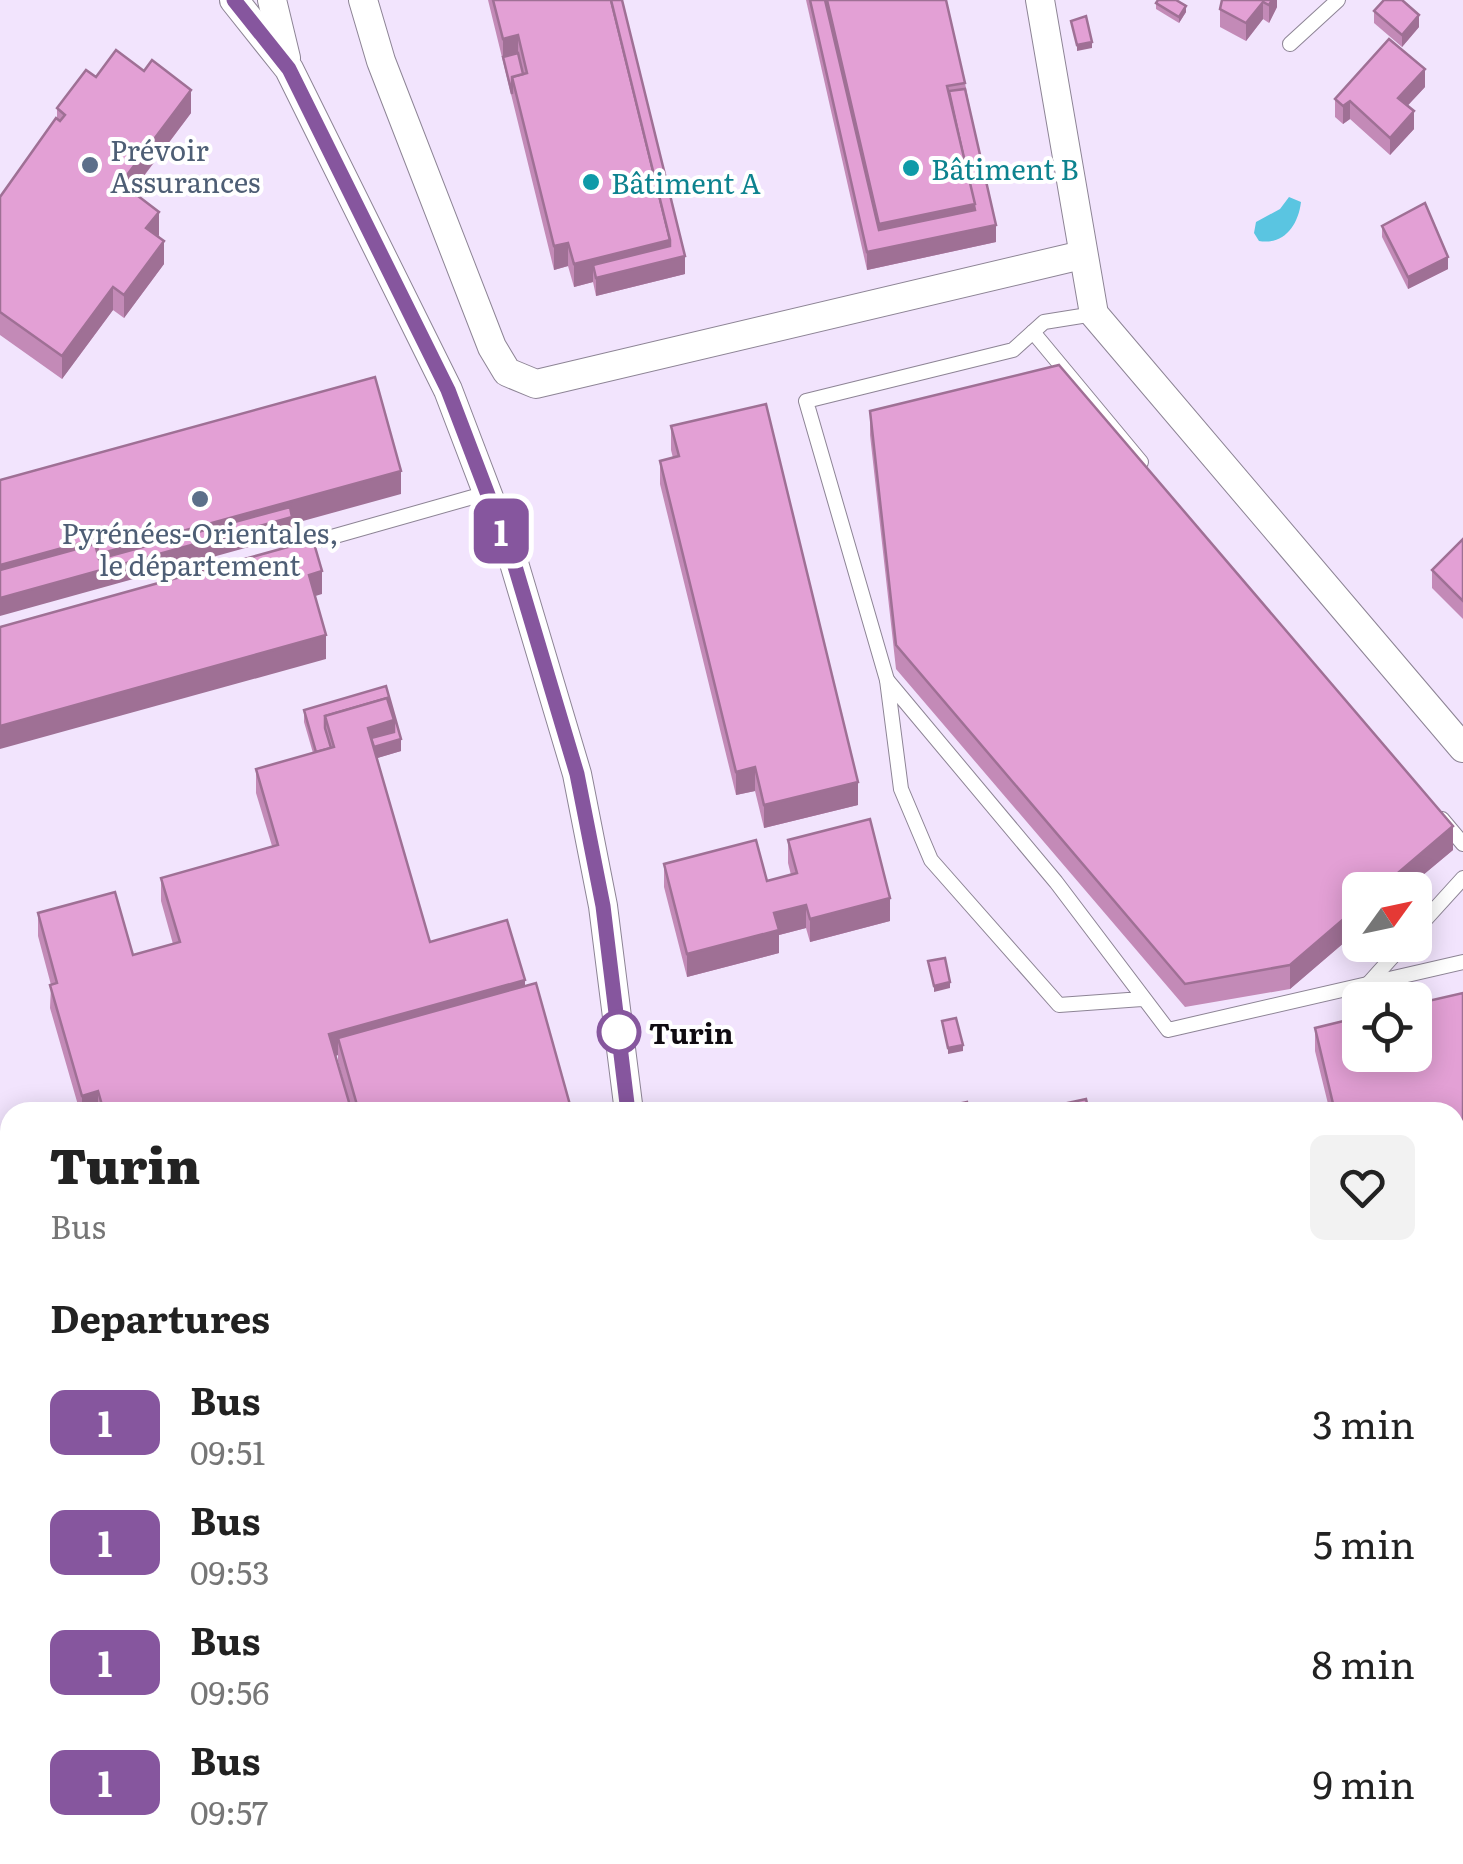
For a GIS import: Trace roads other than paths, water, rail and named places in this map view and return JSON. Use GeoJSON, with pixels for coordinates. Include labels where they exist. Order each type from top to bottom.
{"type":"FeatureCollection","features":[{"type":"Feature","properties":{"kind":"street"},"geometry":{"type":"LineString","coordinates":[[234,0],[289,69],[448,390],[514,563],[577,774],[603,906],[627,1102]]}},
{"type":"Feature","properties":{"kind":"street"},"geometry":{"type":"LineString","coordinates":[[272,0],[289,69]]}},
{"type":"Feature","properties":{"kind":"street"},"geometry":{"type":"LineString","coordinates":[[363,0],[381,61],[492,347],[507,372],[536,384],[1082,255]]}},
{"type":"Feature","properties":{"kind":"street"},"geometry":{"type":"LineString","coordinates":[[1040,0],[1074,174],[1082,255],[1090,279],[1094,314],[1463,748]]}},
{"type":"Feature","properties":{"kind":"lane"},"geometry":{"type":"LineString","coordinates":[[1290,44],[1338,0]]}},
{"type":"Feature","properties":{"kind":"lane"},"geometry":{"type":"LineString","coordinates":[[1094,314],[1044,322],[1013,350],[806,401],[887,680],[901,789],[931,860],[1058,1006],[1142,998]]}},
{"type":"Feature","properties":{"kind":"lane"},"geometry":{"type":"LineString","coordinates":[[1032,332],[1146,468]]}},
{"type":"Feature","properties":{"kind":"lane"},"geometry":{"type":"LineString","coordinates":[[320,540],[487,492]]}},
{"type":"Feature","properties":{"kind":"lane"},"geometry":{"type":"LineString","coordinates":[[887,680],[1056,882],[1168,1030],[1342,990]]}},
{"type":"Feature","properties":{"kind":"lane"},"geometry":{"type":"LineString","coordinates":[[1425,799],[1463,844]]}},
{"type":"Feature","properties":{"kind":"lane"},"geometry":{"type":"LineString","coordinates":[[1432,912],[1463,878]]}},
{"type":"Feature","properties":{"kind":"lane"},"geometry":{"type":"LineString","coordinates":[[1370,982],[1387,962]]}},
{"type":"Feature","properties":{"kind":"lane"},"geometry":{"type":"LineString","coordinates":[[1377,982],[1463,962]]}},
{"type":"Feature","properties":{"kind":"water"},"geometry":{"type":"Polygon","coordinates":[[[1289,197],[1301,202],[1293,226],[1276,240],[1259,241],[1254,233],[1256,222],[1280,209],[1289,197]]]}},
{"type":"Feature","properties":{"kind":"place","name":"Prévoir Assurances"},"geometry":{"type":"Point","coordinates":[90,165]}},
{"type":"Feature","properties":{"kind":"place","name":"Bâtiment B"},"geometry":{"type":"Point","coordinates":[911,168]}},
{"type":"Feature","properties":{"kind":"place","name":"Bâtiment A"},"geometry":{"type":"Point","coordinates":[591,182]}},
{"type":"Feature","properties":{"kind":"place","name":"Pyrénées-Orientales, le département"},"geometry":{"type":"Point","coordinates":[200,499]}},
{"type":"Feature","properties":{"kind":"place","name":"Turin"},"geometry":{"type":"Point","coordinates":[619,1032]}}]}
